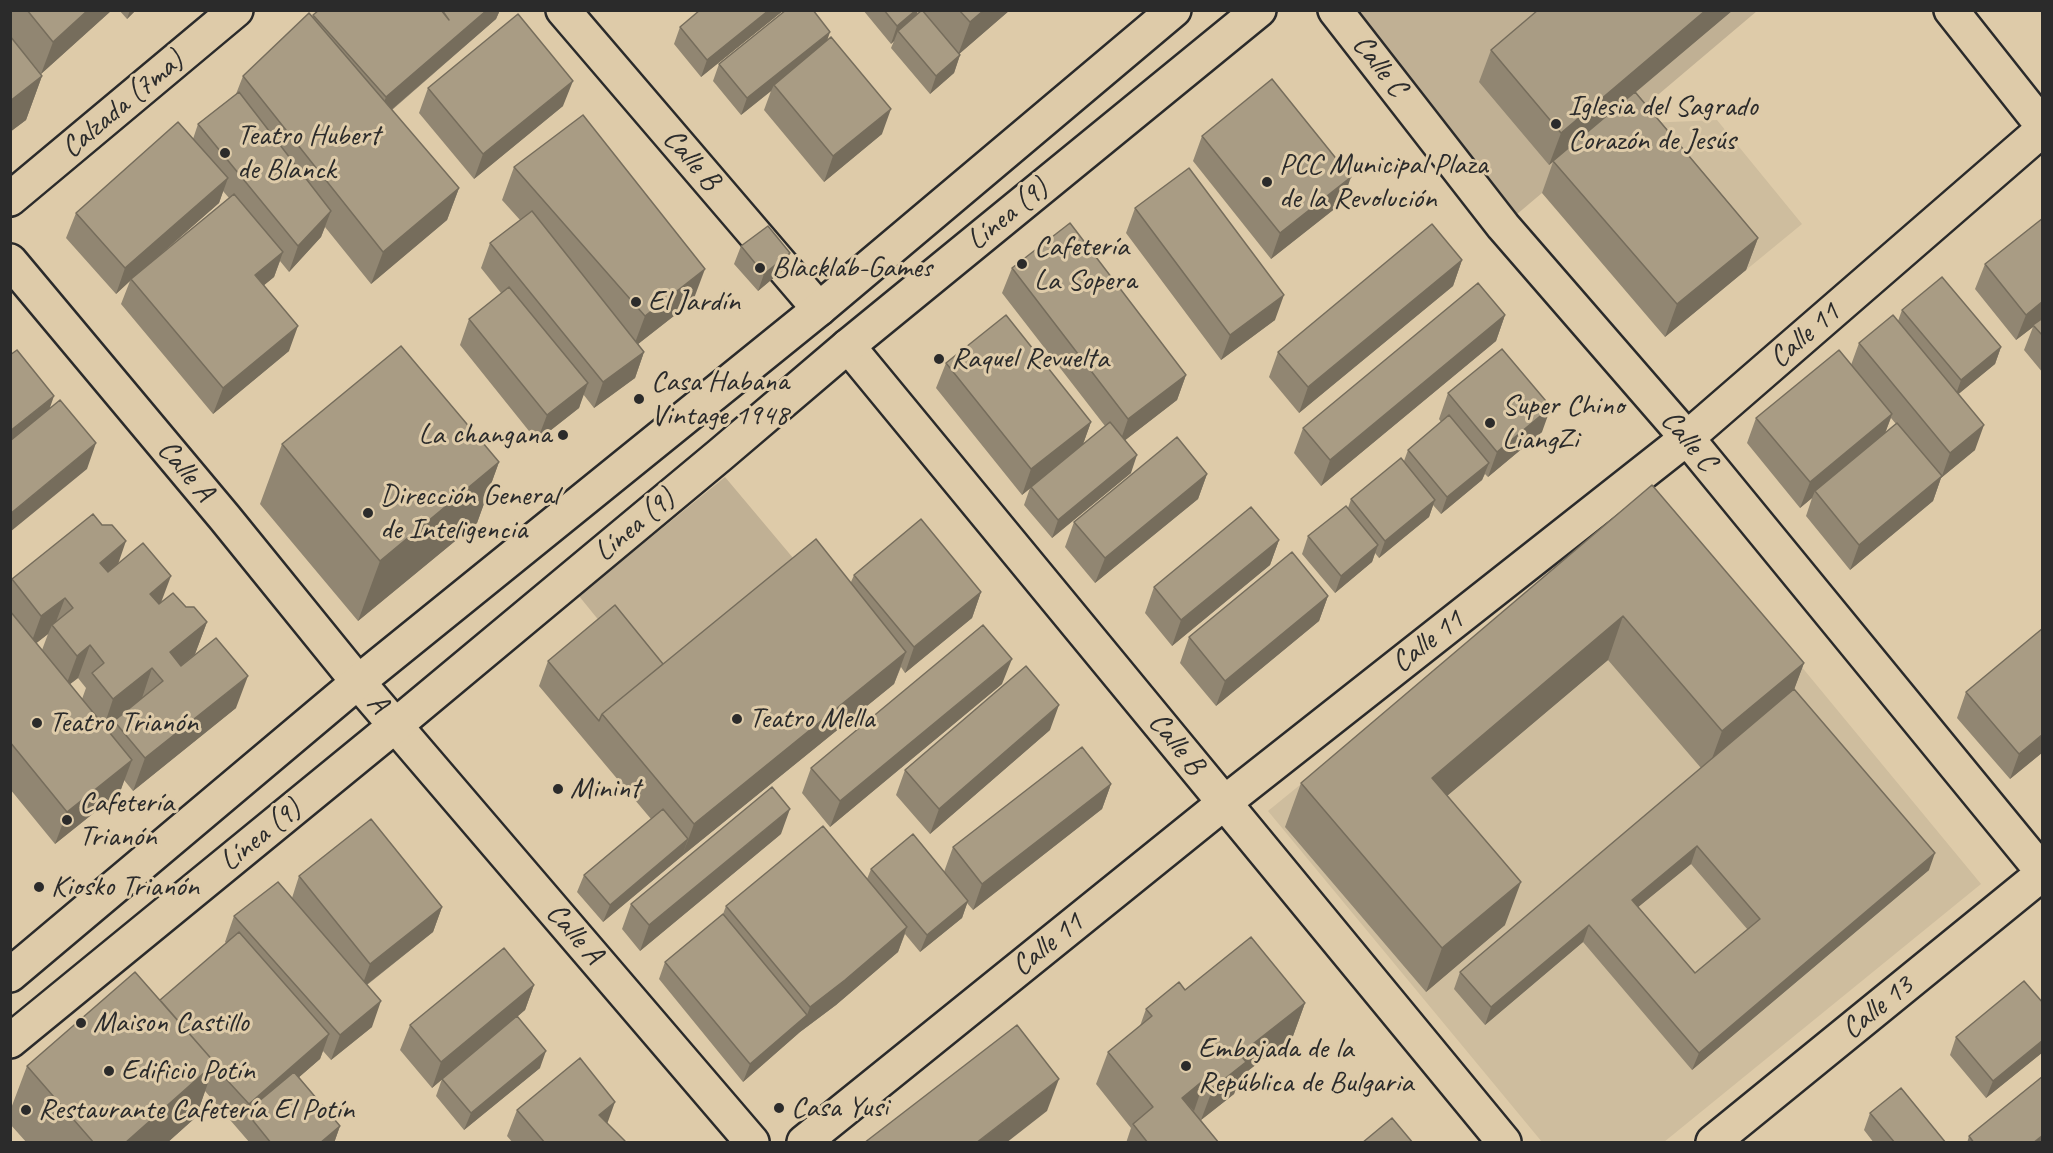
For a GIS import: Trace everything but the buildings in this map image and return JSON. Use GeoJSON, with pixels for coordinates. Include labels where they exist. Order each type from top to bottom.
{"type":"FeatureCollection","features":[{"type":"Feature","properties":{"kind":"street","name":"Calzada (7ma)"},"geometry":{"type":"LineString","coordinates":[[10,199],[237,10]]}},
{"type":"Feature","properties":{"kind":"street","name":"Calle B"},"geometry":{"type":"LineString","coordinates":[[563,10],[819,309]]}},
{"type":"Feature","properties":{"kind":"street","name":"Línea (9)"},"geometry":{"type":"LineString","coordinates":[[10,975],[358,682],[819,309],[1174,10]]}},
{"type":"Feature","properties":{"kind":"street","name":"Línea (9)"},"geometry":{"type":"LineString","coordinates":[[10,1041],[396,726],[848,346],[1259,10]]}},
{"type":"Feature","properties":{"kind":"street","name":"Calle C"},"geometry":{"type":"LineString","coordinates":[[1335,10],[1503,226],[1687,438],[2043,873]]}},
{"type":"Feature","properties":{"kind":"street"},"geometry":{"type":"LineString","coordinates":[[1951,10],[2043,125]]}},
{"type":"Feature","properties":{"kind":"street","name":"Calle 11"},"geometry":{"type":"LineString","coordinates":[[804,1143],[1224,803],[1687,438],[2043,130]]}},
{"type":"Feature","properties":{"kind":"street","name":"Calle A"},"geometry":{"type":"LineString","coordinates":[[10,261],[225,518],[358,682]]}},
{"type":"Feature","properties":{"kind":"street","name":"Calle B"},"geometry":{"type":"LineString","coordinates":[[848,346],[1504,1143]]}},
{"type":"Feature","properties":{"kind":"street","name":"A"},"geometry":{"type":"LineString","coordinates":[[358,682],[396,726]]}},
{"type":"Feature","properties":{"kind":"street","name":"Calle A"},"geometry":{"type":"LineString","coordinates":[[396,726],[752,1143]]}},
{"type":"Feature","properties":{"kind":"street","name":"Calle 13"},"geometry":{"type":"LineString","coordinates":[[1713,1143],[2043,873]]}},
{"type":"Feature","properties":{"kind":"shaded area"},"geometry":{"type":"Polygon","coordinates":[[[1334,11],[1757,11],[1503,226],[1334,11]]]}},
{"type":"Feature","properties":{"kind":"shaded area"},"geometry":{"type":"Polygon","coordinates":[[[1717,120],[1802,224],[1746,270],[1623,124],[1717,120]]]}},
{"type":"Feature","properties":{"kind":"shaded area"},"geometry":{"type":"Polygon","coordinates":[[[725,477],[804,571],[656,691],[579,596],[725,477]]]}},
{"type":"Feature","properties":{"kind":"shaded area"},"geometry":{"type":"Polygon","coordinates":[[[1658,493],[1981,884],[1664,1142],[1542,1142],[1268,811],[1658,493]]]}},
{"type":"Feature","properties":{"kind":"place","name":"Iglesia del Sagrado Corazón de Jesús"},"geometry":{"type":"Point","coordinates":[1556,124]}},
{"type":"Feature","properties":{"kind":"place","name":"Teatro Hubert de Blanck"},"geometry":{"type":"Point","coordinates":[225,153]}},
{"type":"Feature","properties":{"kind":"place","name":"PCC Municipal Plaza de la Revolución"},"geometry":{"type":"Point","coordinates":[1267,182]}},
{"type":"Feature","properties":{"kind":"place","name":"Cafetería La Sopera"},"geometry":{"type":"Point","coordinates":[1022,264]}},
{"type":"Feature","properties":{"kind":"place","name":"Blacklab-Games"},"geometry":{"type":"Point","coordinates":[760,268]}},
{"type":"Feature","properties":{"kind":"place","name":"El Jardín"},"geometry":{"type":"Point","coordinates":[636,302]}},
{"type":"Feature","properties":{"kind":"place","name":"Raquel Revuelta"},"geometry":{"type":"Point","coordinates":[939,359]}},
{"type":"Feature","properties":{"kind":"place","name":"Casa Habana Vintage 1948"},"geometry":{"type":"Point","coordinates":[639,399]}},
{"type":"Feature","properties":{"kind":"place","name":"Super Chino LiangZi"},"geometry":{"type":"Point","coordinates":[1490,423]}},
{"type":"Feature","properties":{"kind":"place","name":"La changana"},"geometry":{"type":"Point","coordinates":[563,435]}},
{"type":"Feature","properties":{"kind":"place","name":"Dirección General de Inteligencia"},"geometry":{"type":"Point","coordinates":[368,513]}},
{"type":"Feature","properties":{"kind":"place","name":"Teatro Mella"},"geometry":{"type":"Point","coordinates":[737,719]}},
{"type":"Feature","properties":{"kind":"place","name":"Teatro Trianón"},"geometry":{"type":"Point","coordinates":[37,723]}},
{"type":"Feature","properties":{"kind":"place","name":"Minint"},"geometry":{"type":"Point","coordinates":[558,789]}},
{"type":"Feature","properties":{"kind":"place","name":"Cafetería Trianón"},"geometry":{"type":"Point","coordinates":[67,820]}},
{"type":"Feature","properties":{"kind":"place","name":"Kiosko Trianón"},"geometry":{"type":"Point","coordinates":[39,887]}},
{"type":"Feature","properties":{"kind":"place","name":"Maison Castillo"},"geometry":{"type":"Point","coordinates":[81,1023]}},
{"type":"Feature","properties":{"kind":"place","name":"Embajada de la República de Bulgaria"},"geometry":{"type":"Point","coordinates":[1186,1066]}},
{"type":"Feature","properties":{"kind":"place","name":"Edificio Potín"},"geometry":{"type":"Point","coordinates":[109,1071]}},
{"type":"Feature","properties":{"kind":"place","name":"Casa Yusi"},"geometry":{"type":"Point","coordinates":[779,1108]}},
{"type":"Feature","properties":{"kind":"place","name":"Restaurante Cafetería El Potín"},"geometry":{"type":"Point","coordinates":[26,1110]}}]}
